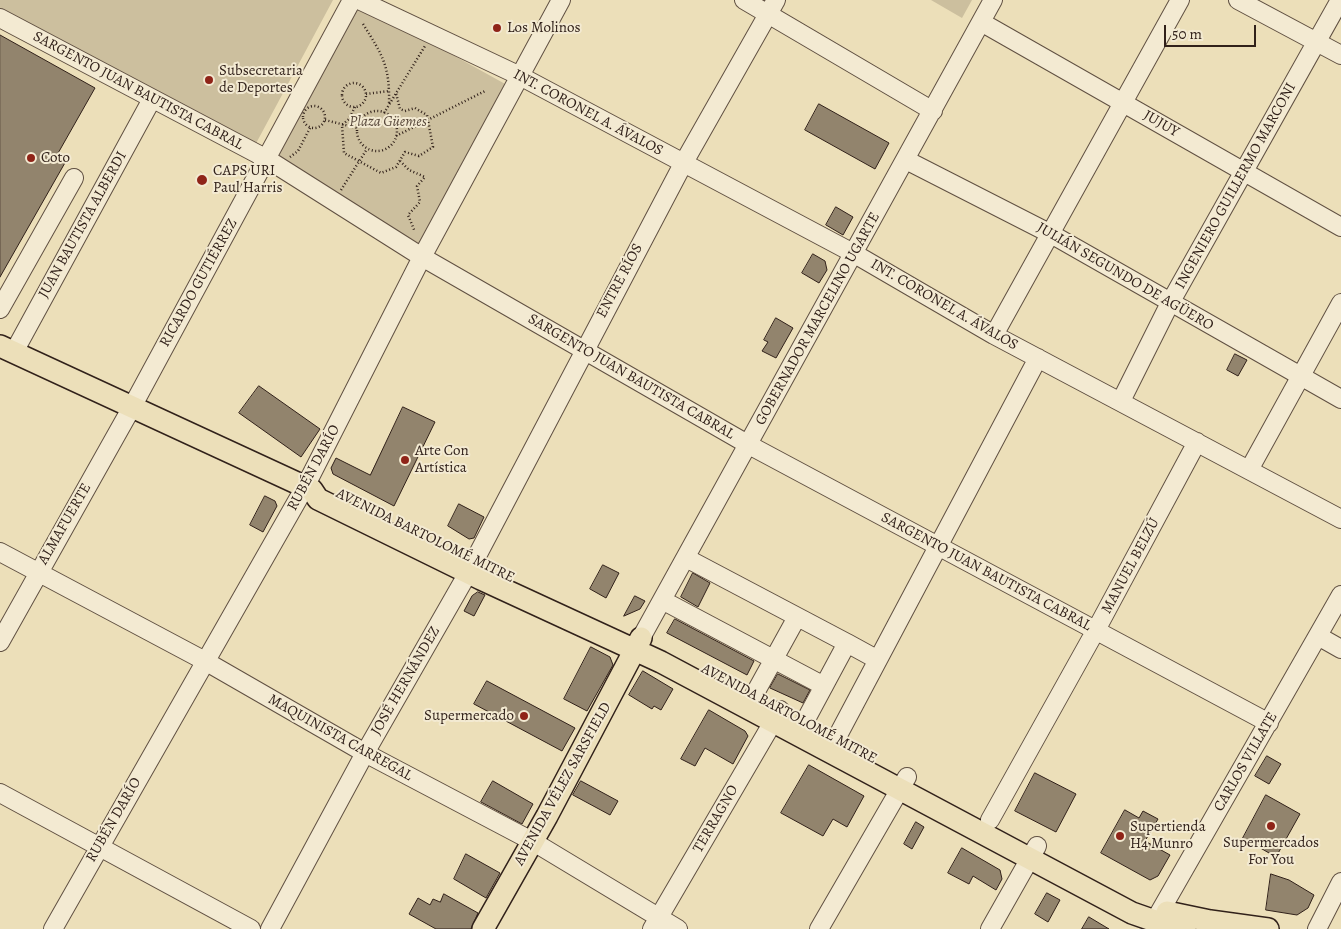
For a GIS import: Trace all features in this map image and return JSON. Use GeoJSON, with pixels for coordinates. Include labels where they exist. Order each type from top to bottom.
{"type":"FeatureCollection","features":[{"type":"Feature","properties":{"kind":"main road","name":"AVENIDA BARTOLOMÉ MITRE"},"geometry":{"type":"LineString","coordinates":[[7,349],[308,489],[324,488],[330,490],[471,566],[638,644],[754,695],[777,715],[804,723],[836,739],[904,783],[990,820],[1034,852]]}},
{"type":"Feature","properties":{"kind":"main road","name":"AVENIDA BARTOLOMÉ MITRE"},"geometry":{"type":"LineString","coordinates":[[638,644],[777,715],[1034,852],[1138,900],[1155,920],[1185,929]]}},
{"type":"Feature","properties":{"kind":"main road","name":"AVENIDA VÉLEZ SARSFIELD"},"geometry":{"type":"LineString","coordinates":[[483,929],[638,644]]}},
{"type":"Feature","properties":{"kind":"main road","name":"AVENIDA BARTOLOMÉ MITRE"},"geometry":{"type":"LineString","coordinates":[[1155,920],[1185,916],[1268,929]]}},
{"type":"Feature","properties":{"kind":"street","name":"RICARDO GUTIÉRREZ"},"geometry":{"type":"LineString","coordinates":[[132,407],[352,0]]}},
{"type":"Feature","properties":{"kind":"street","name":"INT. CORONEL A. ÁVALOS"},"geometry":{"type":"LineString","coordinates":[[359,0],[520,76],[853,253],[994,335],[1341,519]]}},
{"type":"Feature","properties":{"kind":"street","name":"RUBÉN DARÍO"},"geometry":{"type":"LineString","coordinates":[[53,929],[205,661],[308,489],[422,257],[561,0]]}},
{"type":"Feature","properties":{"kind":"street"},"geometry":{"type":"LineString","coordinates":[[744,0],[773,7],[932,111]]}},
{"type":"Feature","properties":{"kind":"street","name":"GOBERNADOR MARCELINO UGARTE"},"geometry":{"type":"LineString","coordinates":[[638,644],[993,0]]}},
{"type":"Feature","properties":{"kind":"street"},"geometry":{"type":"LineString","coordinates":[[994,335],[1180,0]]}},
{"type":"Feature","properties":{"kind":"street"},"geometry":{"type":"LineString","coordinates":[[1238,0],[1341,55]]}},
{"type":"Feature","properties":{"kind":"street","name":"INGENIERO GUILLERMO MARCONI"},"geometry":{"type":"LineString","coordinates":[[1121,401],[1170,303],[1340,0]]}},
{"type":"Feature","properties":{"kind":"street","name":"ENTRE RÍOS"},"geometry":{"type":"LineString","coordinates":[[471,566],[683,164],[773,7]]}},
{"type":"Feature","properties":{"kind":"street","name":"SARGENTO JUAN BAUTISTA CABRAL"},"geometry":{"type":"LineString","coordinates":[[0,18],[266,159],[422,257],[749,445],[1269,723]]}},
{"type":"Feature","properties":{"kind":"street","name":"JUJUY"},"geometry":{"type":"LineString","coordinates":[[981,22],[1341,226]]}},
{"type":"Feature","properties":{"kind":"street","name":"JUAN BAUTISTA ALBERDI"},"geometry":{"type":"LineString","coordinates":[[7,349],[152,99]]}},
{"type":"Feature","properties":{"kind":"street","name":"JULIÁN SEGUNDO DE AGÜERO"},"geometry":{"type":"LineString","coordinates":[[906,160],[1051,234],[1341,399]]}},
{"type":"Feature","properties":{"kind":"street"},"geometry":{"type":"LineString","coordinates":[[0,310],[74,178]]}},
{"type":"Feature","properties":{"kind":"street"},"geometry":{"type":"LineString","coordinates":[[1249,470],[1341,303]]}},
{"type":"Feature","properties":{"kind":"street"},"geometry":{"type":"LineString","coordinates":[[836,739],[1038,358]]}},
{"type":"Feature","properties":{"kind":"street","name":"ALMAFUERTE"},"geometry":{"type":"LineString","coordinates":[[0,642],[132,407]]}},
{"type":"Feature","properties":{"kind":"street","name":"MANUEL BELZÚ"},"geometry":{"type":"LineString","coordinates":[[990,820],[1096,630],[1197,442]]}},
{"type":"Feature","properties":{"kind":"street","name":"MAQUINISTA CARREGAL"},"geometry":{"type":"LineString","coordinates":[[0,552],[205,661],[365,753],[532,842],[655,924],[678,929]]}},
{"type":"Feature","properties":{"kind":"street"},"geometry":{"type":"LineString","coordinates":[[686,558],[878,660]]}},
{"type":"Feature","properties":{"kind":"street","name":"JOSÉ HERNÁNDEZ"},"geometry":{"type":"LineString","coordinates":[[270,929],[365,753],[471,566]]}},
{"type":"Feature","properties":{"kind":"street","name":"CARLOS VILLATE"},"geometry":{"type":"LineString","coordinates":[[1155,920],[1341,595]]}},
{"type":"Feature","properties":{"kind":"street"},"geometry":{"type":"LineString","coordinates":[[662,600],[824,686]]}},
{"type":"Feature","properties":{"kind":"street"},"geometry":{"type":"LineString","coordinates":[[754,695],[797,616]]}},
{"type":"Feature","properties":{"kind":"street"},"geometry":{"type":"LineString","coordinates":[[1318,636],[1341,649]]}},
{"type":"Feature","properties":{"kind":"street"},"geometry":{"type":"LineString","coordinates":[[804,723],[846,643]]}},
{"type":"Feature","properties":{"kind":"street","name":"TERRAGNO"},"geometry":{"type":"LineString","coordinates":[[655,924],[777,715]]}},
{"type":"Feature","properties":{"kind":"street"},"geometry":{"type":"LineString","coordinates":[[819,929],[904,783]]}},
{"type":"Feature","properties":{"kind":"street"},"geometry":{"type":"LineString","coordinates":[[0,793],[251,929]]}},
{"type":"Feature","properties":{"kind":"street"},"geometry":{"type":"LineString","coordinates":[[990,929],[1034,852]]}},
{"type":"Feature","properties":{"kind":"street"},"geometry":{"type":"LineString","coordinates":[[1317,929],[1341,882]]}},
{"type":"Feature","properties":{"kind":"path"},"geometry":{"type":"LineString","coordinates":[[363,24],[384,57],[388,70],[389,105]]}},
{"type":"Feature","properties":{"kind":"path"},"geometry":{"type":"LineString","coordinates":[[384,113],[425,46]]}},
{"type":"Feature","properties":{"kind":"path"},"geometry":{"type":"LineString","coordinates":[[342,125],[349,119],[355,108],[365,102],[366,94],[363,87],[356,84],[345,88],[342,95],[344,102],[355,108]]}},
{"type":"Feature","properties":{"kind":"path"},"geometry":{"type":"LineString","coordinates":[[366,94],[389,91]]}},
{"type":"Feature","properties":{"kind":"path"},"geometry":{"type":"LineString","coordinates":[[396,136],[393,121],[384,113],[378,112],[366,115],[361,119],[357,128],[358,138],[367,149],[380,151],[392,144],[396,136],[485,91]]}},
{"type":"Feature","properties":{"kind":"path"},"geometry":{"type":"LineString","coordinates":[[342,125],[344,153],[358,162],[381,172],[396,167],[405,152],[419,156],[434,147],[429,119],[420,109],[405,111],[400,109],[396,93]]}},
{"type":"Feature","properties":{"kind":"path"},"geometry":{"type":"LineString","coordinates":[[309,107],[320,107],[324,113],[325,120],[317,128],[310,128],[304,123],[302,116],[309,107]]}},
{"type":"Feature","properties":{"kind":"path"},"geometry":{"type":"LineString","coordinates":[[325,120],[357,128]]}},
{"type":"Feature","properties":{"kind":"path"},"geometry":{"type":"LineString","coordinates":[[285,159],[293,156],[298,151],[310,128]]}},
{"type":"Feature","properties":{"kind":"path"},"geometry":{"type":"LineString","coordinates":[[338,194],[367,149]]}},
{"type":"Feature","properties":{"kind":"path"},"geometry":{"type":"LineString","coordinates":[[400,161],[409,170],[425,177],[417,186],[420,202],[408,214],[415,232]]}},
{"type":"Feature","properties":{"kind":"green space","name":"Subsecretaria de Deportes"},"geometry":{"type":"Polygon","coordinates":[[[0,0],[333,0],[253,149],[0,10],[0,0]]]}},
{"type":"Feature","properties":{"kind":"green space"},"geometry":{"type":"Polygon","coordinates":[[[931,0],[972,0],[962,18],[931,0]]]}},
{"type":"Feature","properties":{"kind":"green space","name":"Plaza Güemes"},"geometry":{"type":"Polygon","coordinates":[[[357,2],[507,85],[419,243],[269,160],[357,2]]]}},
{"type":"Feature","properties":{"kind":"building","name":"Coto"},"geometry":{"type":"Polygon","coordinates":[[[0,35],[95,88],[57,155],[66,161],[0,277],[0,35]]]}},
{"type":"Feature","properties":{"kind":"building"},"geometry":{"type":"Polygon","coordinates":[[[819,104],[889,143],[875,169],[805,130],[819,104]]]}},
{"type":"Feature","properties":{"kind":"building"},"geometry":{"type":"Polygon","coordinates":[[[836,207],[853,217],[843,235],[826,225],[836,207]]]}},
{"type":"Feature","properties":{"kind":"building"},"geometry":{"type":"Polygon","coordinates":[[[813,254],[825,261],[827,270],[819,283],[802,273],[813,254]]]}},
{"type":"Feature","properties":{"kind":"building"},"geometry":{"type":"Polygon","coordinates":[[[776,318],[793,328],[776,358],[762,351],[768,342],[764,340],[776,318]]]}},
{"type":"Feature","properties":{"kind":"building"},"geometry":{"type":"Polygon","coordinates":[[[1235,354],[1247,360],[1238,376],[1227,370],[1235,354]]]}},
{"type":"Feature","properties":{"kind":"building"},"geometry":{"type":"Polygon","coordinates":[[[259,386],[320,429],[301,457],[239,413],[259,386]]]}},
{"type":"Feature","properties":{"kind":"building"},"geometry":{"type":"Polygon","coordinates":[[[403,407],[435,422],[394,506],[333,474],[331,468],[336,458],[370,475],[403,407]]]}},
{"type":"Feature","properties":{"kind":"building"},"geometry":{"type":"Polygon","coordinates":[[[265,496],[275,501],[277,506],[263,532],[250,525],[265,496]]]}},
{"type":"Feature","properties":{"kind":"building"},"geometry":{"type":"Polygon","coordinates":[[[459,504],[484,517],[474,538],[469,539],[448,526],[459,504]]]}},
{"type":"Feature","properties":{"kind":"building"},"geometry":{"type":"Polygon","coordinates":[[[603,565],[619,573],[606,598],[590,589],[603,565]]]}},
{"type":"Feature","properties":{"kind":"building"},"geometry":{"type":"Polygon","coordinates":[[[693,573],[710,583],[698,607],[681,597],[693,573]]]}},
{"type":"Feature","properties":{"kind":"building"},"geometry":{"type":"Polygon","coordinates":[[[478,592],[485,595],[474,616],[464,611],[472,596],[478,592]]]}},
{"type":"Feature","properties":{"kind":"building"},"geometry":{"type":"Polygon","coordinates":[[[635,596],[645,601],[640,609],[624,616],[635,596]]]}},
{"type":"Feature","properties":{"kind":"building"},"geometry":{"type":"Polygon","coordinates":[[[675,619],[754,661],[747,675],[667,633],[675,619]]]}},
{"type":"Feature","properties":{"kind":"building"},"geometry":{"type":"Polygon","coordinates":[[[591,647],[610,657],[613,665],[587,711],[564,699],[591,647]]]}},
{"type":"Feature","properties":{"kind":"building"},"geometry":{"type":"Polygon","coordinates":[[[643,671],[673,689],[661,710],[654,706],[652,709],[629,695],[643,671]]]}},
{"type":"Feature","properties":{"kind":"building"},"geometry":{"type":"Polygon","coordinates":[[[778,674],[810,690],[803,703],[770,688],[778,674]]]}},
{"type":"Feature","properties":{"kind":"building","name":"Supermercado"},"geometry":{"type":"Polygon","coordinates":[[[487,681],[575,728],[562,751],[474,704],[487,681]]]}},
{"type":"Feature","properties":{"kind":"building"},"geometry":{"type":"Polygon","coordinates":[[[709,710],[745,731],[748,736],[733,764],[705,748],[695,766],[681,759],[709,710]]]}},
{"type":"Feature","properties":{"kind":"building"},"geometry":{"type":"Polygon","coordinates":[[[1267,756],[1281,764],[1269,784],[1255,776],[1267,756]]]}},
{"type":"Feature","properties":{"kind":"building"},"geometry":{"type":"Polygon","coordinates":[[[809,765],[864,796],[847,827],[833,819],[823,836],[781,813],[809,765]]]}},
{"type":"Feature","properties":{"kind":"building"},"geometry":{"type":"Polygon","coordinates":[[[1035,773],[1076,794],[1056,832],[1015,811],[1035,773]]]}},
{"type":"Feature","properties":{"kind":"building"},"geometry":{"type":"Polygon","coordinates":[[[493,781],[533,804],[522,824],[481,802],[493,781]]]}},
{"type":"Feature","properties":{"kind":"building"},"geometry":{"type":"Polygon","coordinates":[[[581,781],[618,801],[610,815],[573,795],[581,781]]]}},
{"type":"Feature","properties":{"kind":"building","name":"Supermercados For You"},"geometry":{"type":"Polygon","coordinates":[[[1266,795],[1300,814],[1276,857],[1243,838],[1266,795]]]}},
{"type":"Feature","properties":{"kind":"building"},"geometry":{"type":"Polygon","coordinates":[[[1125,810],[1139,818],[1143,811],[1158,819],[1145,841],[1170,855],[1158,876],[1150,880],[1101,853],[1125,810]]]}},
{"type":"Feature","properties":{"kind":"building"},"geometry":{"type":"Polygon","coordinates":[[[916,822],[924,827],[912,849],[904,844],[916,822]]]}},
{"type":"Feature","properties":{"kind":"building"},"geometry":{"type":"Polygon","coordinates":[[[962,848],[1000,870],[1002,879],[996,890],[973,876],[969,884],[948,873],[962,848]]]}},
{"type":"Feature","properties":{"kind":"building"},"geometry":{"type":"Polygon","coordinates":[[[466,854],[500,873],[486,898],[454,879],[466,854]]]}},
{"type":"Feature","properties":{"kind":"building"},"geometry":{"type":"Polygon","coordinates":[[[1271,874],[1289,880],[1314,895],[1308,908],[1297,915],[1266,910],[1271,874]]]}},
{"type":"Feature","properties":{"kind":"building"},"geometry":{"type":"Polygon","coordinates":[[[1047,893],[1060,900],[1048,922],[1035,914],[1047,893]]]}},
{"type":"Feature","properties":{"kind":"building"},"geometry":{"type":"Polygon","coordinates":[[[444,894],[478,913],[471,929],[436,929],[409,914],[418,898],[430,905],[433,899],[440,902],[444,894]]]}},
{"type":"Feature","properties":{"kind":"building"},"geometry":{"type":"Polygon","coordinates":[[[1089,917],[1109,929],[1082,929],[1089,917]]]}},
{"type":"Feature","properties":{"kind":"place","name":"Los Molinos"},"geometry":{"type":"Point","coordinates":[497,28]}},
{"type":"Feature","properties":{"kind":"place","name":"Subsecretaria de Deportes"},"geometry":{"type":"Point","coordinates":[209,80]}},
{"type":"Feature","properties":{"kind":"place","name":"Coto"},"geometry":{"type":"Point","coordinates":[31,158]}},
{"type":"Feature","properties":{"kind":"place","name":"CAPS URI Paul Harris"},"geometry":{"type":"Point","coordinates":[202,180]}},
{"type":"Feature","properties":{"kind":"place","name":"Arte Con Artística"},"geometry":{"type":"Point","coordinates":[405,460]}},
{"type":"Feature","properties":{"kind":"place","name":"Supermercado"},"geometry":{"type":"Point","coordinates":[524,716]}},
{"type":"Feature","properties":{"kind":"place","name":"Supermercados For You"},"geometry":{"type":"Point","coordinates":[1271,826]}},
{"type":"Feature","properties":{"kind":"place","name":"Supertienda H4 Munro"},"geometry":{"type":"Point","coordinates":[1120,836]}}]}
